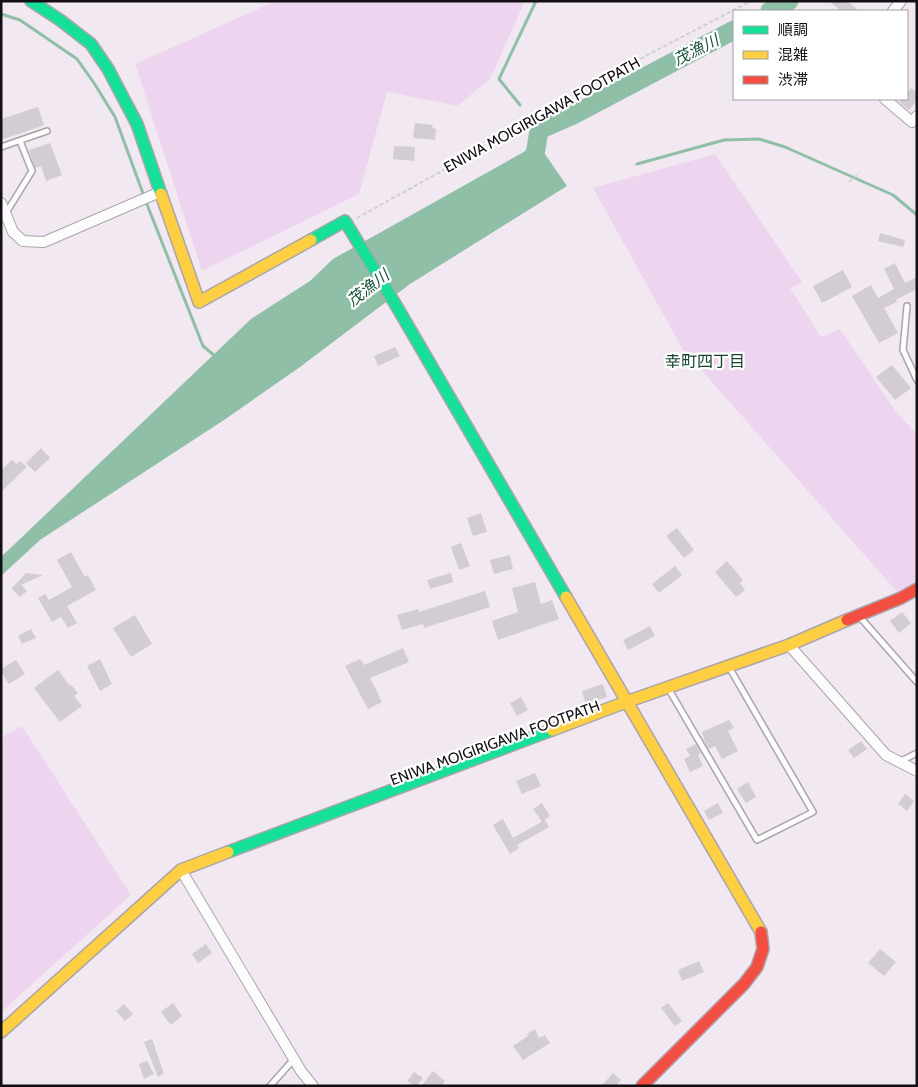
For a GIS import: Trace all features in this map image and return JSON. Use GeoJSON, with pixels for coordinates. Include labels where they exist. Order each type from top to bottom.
{"type":"FeatureCollection","features":[{"type":"Feature","properties":{"kind":"street"},"geometry":{"type":"LineString","coordinates":[[31,1],[91,44],[108,69],[137,124],[150,196],[199,302],[345,221],[761,932],[763,949],[757,967],[744,984],[642,1086]]}},
{"type":"Feature","properties":{"kind":"street"},"geometry":{"type":"LineString","coordinates":[[886,100],[912,122],[917,116]]}},
{"type":"Feature","properties":{"kind":"street"},"geometry":{"type":"LineString","coordinates":[[3,208],[14,232],[23,241],[44,242],[150,196]]}},
{"type":"Feature","properties":{"kind":"street"},"geometry":{"type":"LineString","coordinates":[[1,1032],[181,870],[626,702],[788,645],[901,598],[917,589]]}},
{"type":"Feature","properties":{"kind":"street"},"geometry":{"type":"LineString","coordinates":[[788,645],[886,755],[917,771]]}},
{"type":"Feature","properties":{"kind":"street"},"geometry":{"type":"LineString","coordinates":[[181,870],[294,1059],[313,1086]]}},
{"type":"Feature","properties":{"kind":"lane"},"geometry":{"type":"LineString","coordinates":[[1,147],[47,131]]}},
{"type":"Feature","properties":{"kind":"lane"},"geometry":{"type":"LineString","coordinates":[[3,208],[32,171],[20,140]]}},
{"type":"Feature","properties":{"kind":"lane"},"geometry":{"type":"LineString","coordinates":[[907,306],[903,350],[916,379]]}},
{"type":"Feature","properties":{"kind":"lane"},"geometry":{"type":"LineString","coordinates":[[859,616],[917,682]]}},
{"type":"Feature","properties":{"kind":"lane"},"geometry":{"type":"LineString","coordinates":[[668,688],[757,840],[813,812],[729,666]]}},
{"type":"Feature","properties":{"kind":"lane"},"geometry":{"type":"LineString","coordinates":[[899,762],[917,753]]}},
{"type":"Feature","properties":{"kind":"lane"},"geometry":{"type":"LineString","coordinates":[[270,1086],[294,1059]]}},
{"type":"Feature","properties":{"kind":"path","name":"ENIWA MOIGIRIGAWA FOOTPATH"},"geometry":{"type":"LineString","coordinates":[[734,10],[751,1]]}},
{"type":"Feature","properties":{"kind":"path","name":"ENIWA MOIGIRIGAWA FOOTPATH"},"geometry":{"type":"LineString","coordinates":[[350,228],[532,117],[733,10]]}},
{"type":"Feature","properties":{"kind":"path"},"geometry":{"type":"LineString","coordinates":[[849,182],[859,173]]}},
{"type":"Feature","properties":{"kind":"shaded area"},"geometry":{"type":"Polygon","coordinates":[[[276,1],[525,1],[490,79],[457,106],[387,92],[359,194],[202,271],[135,64],[276,1]]]}},
{"type":"Feature","properties":{"kind":"shaded area"},"geometry":{"type":"Polygon","coordinates":[[[715,154],[802,282],[790,288],[821,337],[840,329],[896,412],[917,434],[917,581],[898,593],[682,348],[593,188],[715,154]]]}},
{"type":"Feature","properties":{"kind":"shaded area"},"geometry":{"type":"Polygon","coordinates":[[[22,726],[131,895],[1,1012],[1,738],[22,726]]]}},
{"type":"Feature","properties":{"kind":"water"},"geometry":{"type":"Polygon","coordinates":[[[538,144],[567,186],[410,284],[300,367],[224,420],[40,540],[1,576],[1,557],[251,319],[310,281],[333,259],[538,144]]]}},
{"type":"Feature","properties":{"kind":"building"},"geometry":{"type":"Polygon","coordinates":[[[829,1],[847,1],[858,10],[840,10],[829,1]]]}},
{"type":"Feature","properties":{"kind":"building"},"geometry":{"type":"Polygon","coordinates":[[[911,88],[917,92],[917,100],[909,110],[899,102],[901,100],[908,100],[908,92],[911,88]]]}},
{"type":"Feature","properties":{"kind":"building"},"geometry":{"type":"Polygon","coordinates":[[[38,107],[44,125],[1,140],[1,119],[38,107]]]}},
{"type":"Feature","properties":{"kind":"building"},"geometry":{"type":"Polygon","coordinates":[[[415,123],[433,125],[432,128],[436,129],[435,140],[413,138],[415,123]]]}},
{"type":"Feature","properties":{"kind":"building"},"geometry":{"type":"Polygon","coordinates":[[[50,143],[62,175],[46,181],[41,166],[35,168],[29,150],[50,143]]]}},
{"type":"Feature","properties":{"kind":"building"},"geometry":{"type":"Polygon","coordinates":[[[394,146],[415,147],[414,161],[393,159],[394,146]]]}},
{"type":"Feature","properties":{"kind":"building"},"geometry":{"type":"Polygon","coordinates":[[[880,233],[905,240],[903,247],[878,241],[880,233]]]}},
{"type":"Feature","properties":{"kind":"building"},"geometry":{"type":"Polygon","coordinates":[[[895,263],[905,283],[917,277],[917,289],[884,308],[898,333],[879,343],[852,296],[871,285],[878,298],[894,289],[884,269],[895,263]]]}},
{"type":"Feature","properties":{"kind":"building"},"geometry":{"type":"Polygon","coordinates":[[[843,270],[852,287],[822,303],[813,286],[843,270]]]}},
{"type":"Feature","properties":{"kind":"building"},"geometry":{"type":"Polygon","coordinates":[[[395,347],[400,356],[378,366],[374,356],[395,347]]]}},
{"type":"Feature","properties":{"kind":"building"},"geometry":{"type":"Polygon","coordinates":[[[892,365],[911,388],[895,400],[876,377],[892,365]]]}},
{"type":"Feature","properties":{"kind":"building"},"geometry":{"type":"Polygon","coordinates":[[[41,448],[50,458],[35,472],[26,463],[41,448]]]}},
{"type":"Feature","properties":{"kind":"building"},"geometry":{"type":"Polygon","coordinates":[[[12,460],[17,464],[20,461],[27,467],[1,492],[1,470],[12,460]]]}},
{"type":"Feature","properties":{"kind":"building"},"geometry":{"type":"Polygon","coordinates":[[[481,513],[487,532],[473,536],[467,518],[481,513]]]}},
{"type":"Feature","properties":{"kind":"building"},"geometry":{"type":"Polygon","coordinates":[[[677,528],[694,550],[684,558],[666,536],[677,528]]]}},
{"type":"Feature","properties":{"kind":"building"},"geometry":{"type":"Polygon","coordinates":[[[461,543],[470,566],[459,570],[451,547],[461,543]]]}},
{"type":"Feature","properties":{"kind":"building"},"geometry":{"type":"Polygon","coordinates":[[[71,552],[85,577],[88,575],[96,590],[67,606],[77,623],[68,628],[61,617],[52,622],[38,598],[45,594],[49,600],[72,587],[57,560],[71,552]]]}},
{"type":"Feature","properties":{"kind":"building"},"geometry":{"type":"Polygon","coordinates":[[[510,555],[513,569],[494,574],[490,560],[510,555]]]}},
{"type":"Feature","properties":{"kind":"building"},"geometry":{"type":"Polygon","coordinates":[[[727,561],[743,580],[740,583],[745,590],[736,597],[715,572],[727,561]]]}},
{"type":"Feature","properties":{"kind":"building"},"geometry":{"type":"Polygon","coordinates":[[[675,566],[682,575],[659,593],[652,584],[675,566]]]}},
{"type":"Feature","properties":{"kind":"building"},"geometry":{"type":"Polygon","coordinates":[[[26,573],[43,575],[21,585],[27,591],[20,597],[11,589],[26,573]]]}},
{"type":"Feature","properties":{"kind":"building"},"geometry":{"type":"Polygon","coordinates":[[[451,573],[453,582],[430,589],[427,580],[451,573]]]}},
{"type":"Feature","properties":{"kind":"building"},"geometry":{"type":"Polygon","coordinates":[[[535,582],[541,604],[552,600],[559,619],[498,640],[492,621],[518,612],[512,588],[535,582]]]}},
{"type":"Feature","properties":{"kind":"building"},"geometry":{"type":"Polygon","coordinates":[[[485,591],[490,607],[424,628],[423,624],[402,630],[397,615],[418,609],[419,612],[485,591]]]}},
{"type":"Feature","properties":{"kind":"building"},"geometry":{"type":"Polygon","coordinates":[[[902,612],[911,623],[899,633],[890,621],[902,612]]]}},
{"type":"Feature","properties":{"kind":"building"},"geometry":{"type":"Polygon","coordinates":[[[135,615],[152,644],[131,657],[113,628],[135,615]]]}},
{"type":"Feature","properties":{"kind":"building"},"geometry":{"type":"Polygon","coordinates":[[[650,626],[655,636],[628,650],[623,640],[650,626]]]}},
{"type":"Feature","properties":{"kind":"building"},"geometry":{"type":"Polygon","coordinates":[[[31,629],[36,638],[22,644],[18,636],[31,629]]]}},
{"type":"Feature","properties":{"kind":"building"},"geometry":{"type":"Polygon","coordinates":[[[403,648],[409,662],[370,678],[382,702],[368,709],[345,666],[360,659],[364,665],[403,648]]]}},
{"type":"Feature","properties":{"kind":"building"},"geometry":{"type":"Polygon","coordinates":[[[100,659],[112,684],[100,691],[87,666],[100,659]]]}},
{"type":"Feature","properties":{"kind":"building"},"geometry":{"type":"Polygon","coordinates":[[[16,660],[25,674],[9,684],[1,669],[16,660]]]}},
{"type":"Feature","properties":{"kind":"building"},"geometry":{"type":"Polygon","coordinates":[[[58,670],[78,693],[74,696],[82,706],[60,722],[34,688],[58,670]]]}},
{"type":"Feature","properties":{"kind":"building"},"geometry":{"type":"Polygon","coordinates":[[[603,684],[607,697],[586,704],[582,691],[603,684]]]}},
{"type":"Feature","properties":{"kind":"building"},"geometry":{"type":"Polygon","coordinates":[[[521,697],[528,710],[517,716],[510,703],[521,697]]]}},
{"type":"Feature","properties":{"kind":"building"},"geometry":{"type":"Polygon","coordinates":[[[729,720],[734,728],[728,731],[738,751],[722,759],[715,746],[709,749],[703,739],[702,732],[729,720]]]}},
{"type":"Feature","properties":{"kind":"building"},"geometry":{"type":"Polygon","coordinates":[[[861,741],[867,749],[854,758],[848,750],[861,741]]]}},
{"type":"Feature","properties":{"kind":"building"},"geometry":{"type":"Polygon","coordinates":[[[696,744],[701,753],[698,755],[703,766],[690,772],[684,759],[690,756],[686,749],[696,744]]]}},
{"type":"Feature","properties":{"kind":"building"},"geometry":{"type":"Polygon","coordinates":[[[535,773],[541,786],[522,794],[516,781],[535,773]]]}},
{"type":"Feature","properties":{"kind":"building"},"geometry":{"type":"Polygon","coordinates":[[[748,782],[756,797],[746,803],[737,789],[748,782]]]}},
{"type":"Feature","properties":{"kind":"building"},"geometry":{"type":"Polygon","coordinates":[[[905,794],[914,801],[907,811],[898,804],[905,794]]]}},
{"type":"Feature","properties":{"kind":"building"},"geometry":{"type":"Polygon","coordinates":[[[542,803],[550,816],[542,822],[533,809],[542,803]]]}},
{"type":"Feature","properties":{"kind":"building"},"geometry":{"type":"Polygon","coordinates":[[[718,803],[723,813],[709,820],[704,811],[718,803]]]}},
{"type":"Feature","properties":{"kind":"building"},"geometry":{"type":"Polygon","coordinates":[[[503,819],[513,838],[545,820],[549,827],[517,845],[519,848],[510,854],[493,825],[503,819]]]}},
{"type":"Feature","properties":{"kind":"building"},"geometry":{"type":"Polygon","coordinates":[[[206,944],[212,953],[198,963],[192,954],[206,944]]]}},
{"type":"Feature","properties":{"kind":"building"},"geometry":{"type":"Polygon","coordinates":[[[880,949],[896,962],[884,976],[868,963],[880,949]]]}},
{"type":"Feature","properties":{"kind":"building"},"geometry":{"type":"Polygon","coordinates":[[[699,961],[704,972],[682,981],[678,970],[699,961]]]}},
{"type":"Feature","properties":{"kind":"building"},"geometry":{"type":"Polygon","coordinates":[[[173,1003],[182,1016],[171,1025],[161,1012],[173,1003]]]}},
{"type":"Feature","properties":{"kind":"building"},"geometry":{"type":"Polygon","coordinates":[[[668,1003],[682,1021],[675,1026],[661,1008],[668,1003]]]}},
{"type":"Feature","properties":{"kind":"building"},"geometry":{"type":"Polygon","coordinates":[[[124,1004],[133,1014],[125,1021],[116,1011],[124,1004]]]}},
{"type":"Feature","properties":{"kind":"building"},"geometry":{"type":"Polygon","coordinates":[[[535,1029],[539,1038],[545,1035],[550,1043],[523,1060],[513,1046],[535,1029]]]}},
{"type":"Feature","properties":{"kind":"building"},"geometry":{"type":"Polygon","coordinates":[[[152,1039],[164,1074],[158,1077],[144,1042],[152,1039]]]}},
{"type":"Feature","properties":{"kind":"building"},"geometry":{"type":"Polygon","coordinates":[[[147,1061],[154,1074],[144,1079],[139,1064],[147,1061]]]}},
{"type":"Feature","properties":{"kind":"building"},"geometry":{"type":"Polygon","coordinates":[[[433,1071],[445,1081],[442,1086],[421,1086],[433,1071]]]}},
{"type":"Feature","properties":{"kind":"building"},"geometry":{"type":"Polygon","coordinates":[[[414,1072],[423,1078],[417,1086],[407,1081],[414,1072]]]}},
{"type":"Feature","properties":{"kind":"building"},"geometry":{"type":"Polygon","coordinates":[[[613,1073],[621,1080],[616,1086],[601,1086],[613,1073]]]}},
{"type":"Feature","properties":{"kind":"waterway"},"geometry":{"type":"LineString","coordinates":[[520,105],[499,79],[536,1]]}},
{"type":"Feature","properties":{"kind":"waterway","name":"茂漁川"},"geometry":{"type":"LineString","coordinates":[[772,10],[789,1]]}},
{"type":"Feature","properties":{"kind":"waterway"},"geometry":{"type":"LineString","coordinates":[[1,14],[20,20],[77,59],[94,83],[115,117],[203,346],[215,356]]}},
{"type":"Feature","properties":{"kind":"waterway","name":"茂漁川"},"geometry":{"type":"LineString","coordinates":[[530,167],[536,149],[539,130],[573,115],[733,31]]}},
{"type":"Feature","properties":{"kind":"waterway"},"geometry":{"type":"LineString","coordinates":[[637,164],[724,140],[759,139],[785,147],[893,195],[917,215]]}},
{"type":"Feature","properties":{"kind":"traffic: fast"},"geometry":{"type":"LineString","coordinates":[[31,1],[91,44],[108,69],[137,124],[161,194]]}},
{"type":"Feature","properties":{"kind":"traffic: fast"},"geometry":{"type":"LineString","coordinates":[[311,240],[345,221],[566,597]]}},
{"type":"Feature","properties":{"kind":"traffic: fast"},"geometry":{"type":"LineString","coordinates":[[228,852],[552,730]]}},
{"type":"Feature","properties":{"kind":"traffic: slow"},"geometry":{"type":"LineString","coordinates":[[161,194],[199,302],[311,240]]}},
{"type":"Feature","properties":{"kind":"traffic: slow"},"geometry":{"type":"LineString","coordinates":[[566,597],[761,932]]}},
{"type":"Feature","properties":{"kind":"traffic: slow"},"geometry":{"type":"LineString","coordinates":[[552,730],[789,645],[847,620]]}},
{"type":"Feature","properties":{"kind":"traffic: slow"},"geometry":{"type":"LineString","coordinates":[[1,1032],[181,870],[228,852]]}},
{"type":"Feature","properties":{"kind":"traffic: jam"},"geometry":{"type":"LineString","coordinates":[[847,620],[901,598],[917,589]]}},
{"type":"Feature","properties":{"kind":"traffic: jam"},"geometry":{"type":"LineString","coordinates":[[642,1086],[744,984],[757,967],[763,949],[761,932]]}},
{"type":"Feature","properties":{"kind":"district","name":"幸町四丁目"},"geometry":{"type":"Point","coordinates":[705,361]}}]}
